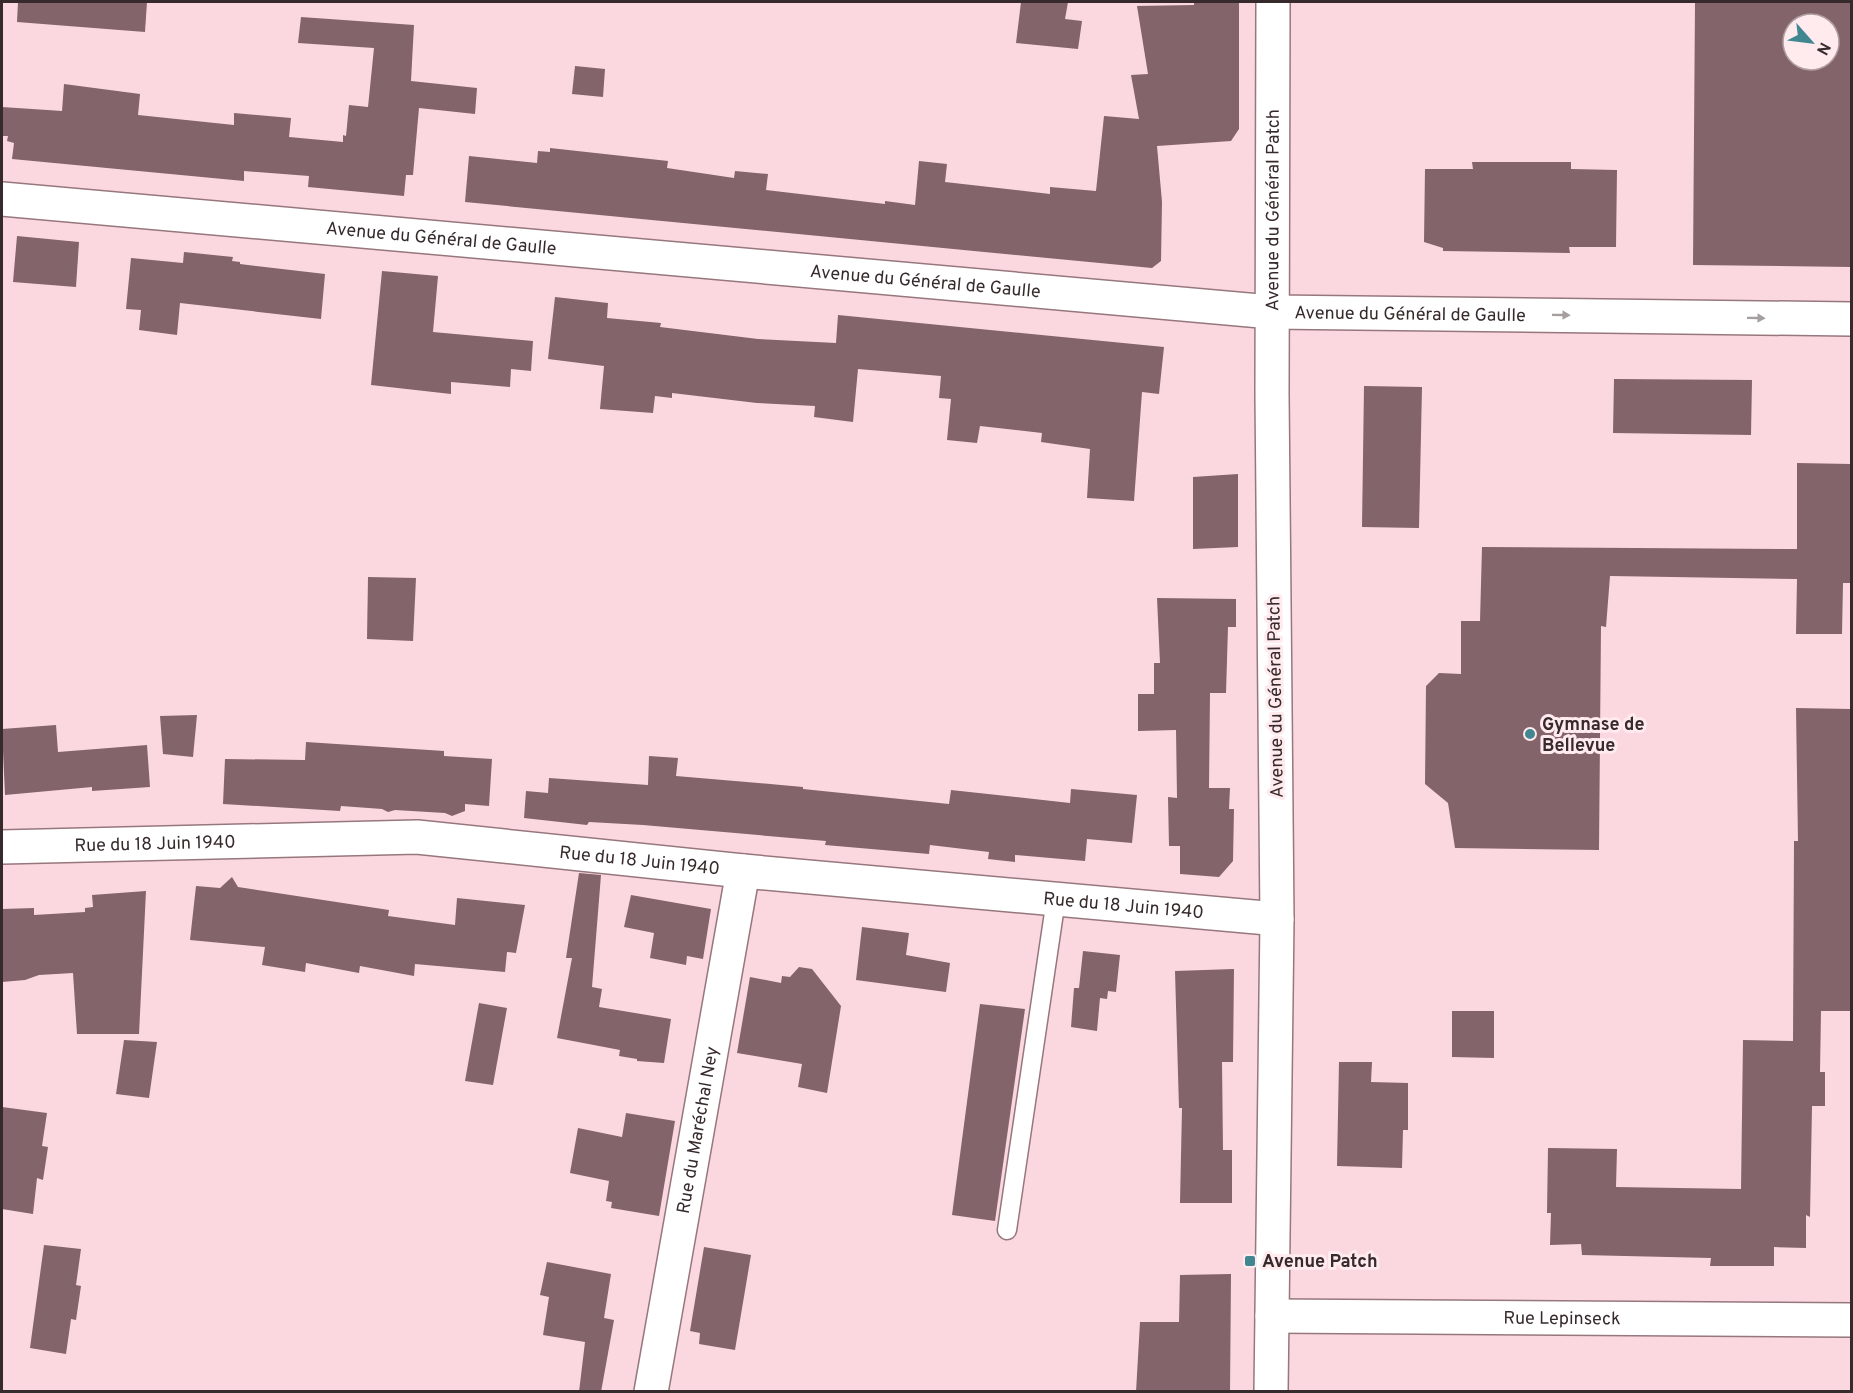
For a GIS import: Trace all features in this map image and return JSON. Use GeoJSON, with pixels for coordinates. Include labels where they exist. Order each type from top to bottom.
{"type":"FeatureCollection","features":[{"type":"Feature","properties":{"kind":"street","name":"Avenue du Général Patch"},"geometry":{"type":"LineString","coordinates":[[1271,1392],[1277,919],[1272,312],[1273,2]]}},
{"type":"Feature","properties":{"kind":"street","name":"Avenue du Général de Gaulle"},"geometry":{"type":"LineString","coordinates":[[2,199],[1272,312],[1851,319]]}},
{"type":"Feature","properties":{"kind":"street","name":"Rue du 18 Juin 1940"},"geometry":{"type":"LineString","coordinates":[[2,847],[417,837],[743,871],[1277,919]]}},
{"type":"Feature","properties":{"kind":"street","name":"Rue du Maréchal Ney"},"geometry":{"type":"LineString","coordinates":[[651,1392],[743,871]]}},
{"type":"Feature","properties":{"kind":"street","name":"Rue Lepinseck"},"geometry":{"type":"LineString","coordinates":[[1272,1316],[1851,1320]]}},
{"type":"Feature","properties":{"kind":"lane"},"geometry":{"type":"LineString","coordinates":[[1007,1230],[1056,899]]}},
{"type":"Feature","properties":{"kind":"building"},"geometry":{"type":"Polygon","coordinates":[[[18,2],[147,2],[145,32],[17,22],[18,2]]]}},
{"type":"Feature","properties":{"kind":"building"},"geometry":{"type":"Polygon","coordinates":[[[1021,2],[1068,2],[1065,19],[1082,21],[1078,49],[1016,43],[1021,2]]]}},
{"type":"Feature","properties":{"kind":"building"},"geometry":{"type":"Polygon","coordinates":[[[1194,2],[1239,2],[1239,129],[1231,141],[1157,146],[1162,202],[1161,261],[1152,268],[465,202],[469,156],[537,163],[538,151],[550,152],[550,148],[668,161],[667,168],[734,178],[735,171],[768,174],[766,190],[885,204],[885,201],[915,205],[919,161],[947,164],[945,182],[1050,194],[1050,187],[1096,191],[1104,116],[1139,119],[1131,75],[1148,74],[1137,6],[1194,5],[1194,2]]]}},
{"type":"Feature","properties":{"kind":"building"},"geometry":{"type":"Polygon","coordinates":[[[1695,2],[1851,2],[1851,267],[1693,265],[1695,2]]]}},
{"type":"Feature","properties":{"kind":"building"},"geometry":{"type":"Polygon","coordinates":[[[301,17],[414,25],[411,81],[477,88],[475,114],[419,108],[413,175],[406,175],[404,196],[308,187],[309,176],[244,171],[244,181],[12,159],[14,143],[7,141],[8,136],[2,136],[2,107],[62,111],[64,84],[140,94],[138,115],[234,125],[234,113],[291,118],[289,137],[343,142],[343,135],[346,136],[349,105],[368,107],[374,48],[298,43],[301,17]]]}},
{"type":"Feature","properties":{"kind":"building"},"geometry":{"type":"Polygon","coordinates":[[[575,66],[605,69],[603,97],[572,94],[575,66]]]}},
{"type":"Feature","properties":{"kind":"building"},"geometry":{"type":"Polygon","coordinates":[[[1472,162],[1571,162],[1571,169],[1617,170],[1616,247],[1569,247],[1570,253],[1443,251],[1443,248],[1424,242],[1425,169],[1473,169],[1472,162]]]}},
{"type":"Feature","properties":{"kind":"building"},"geometry":{"type":"Polygon","coordinates":[[[17,236],[79,242],[76,287],[13,282],[17,236]]]}},
{"type":"Feature","properties":{"kind":"building"},"geometry":{"type":"Polygon","coordinates":[[[184,252],[233,257],[232,261],[240,262],[240,264],[325,274],[321,319],[180,303],[177,335],[139,330],[141,310],[126,309],[131,258],[183,263],[184,252]]]}},
{"type":"Feature","properties":{"kind":"building"},"geometry":{"type":"Polygon","coordinates":[[[382,271],[438,276],[433,332],[533,341],[531,371],[511,369],[510,387],[451,382],[451,394],[371,385],[382,271]]]}},
{"type":"Feature","properties":{"kind":"building"},"geometry":{"type":"Polygon","coordinates":[[[555,297],[608,303],[607,318],[661,323],[660,327],[758,339],[836,343],[838,315],[1164,347],[1159,394],[1142,392],[1134,501],[1087,498],[1090,449],[1041,442],[1042,433],[980,426],[977,443],[947,440],[951,399],[939,398],[941,376],[858,369],[853,422],[814,417],[815,406],[757,403],[672,393],[672,398],[655,396],[653,413],[600,409],[604,366],[548,359],[555,297]]]}},
{"type":"Feature","properties":{"kind":"building"},"geometry":{"type":"Polygon","coordinates":[[[1614,379],[1752,380],[1751,435],[1613,433],[1614,379]]]}},
{"type":"Feature","properties":{"kind":"building"},"geometry":{"type":"Polygon","coordinates":[[[1364,386],[1422,387],[1419,528],[1362,527],[1364,386]]]}},
{"type":"Feature","properties":{"kind":"building"},"geometry":{"type":"Polygon","coordinates":[[[1797,463],[1851,464],[1851,583],[1843,583],[1842,634],[1796,634],[1797,579],[1610,576],[1606,627],[1601,626],[1599,850],[1455,848],[1448,803],[1425,784],[1426,686],[1439,673],[1461,674],[1461,621],[1480,621],[1482,547],[1797,549],[1797,463]]]}},
{"type":"Feature","properties":{"kind":"building"},"geometry":{"type":"Polygon","coordinates":[[[1238,474],[1238,547],[1193,549],[1193,477],[1238,474]]]}},
{"type":"Feature","properties":{"kind":"building"},"geometry":{"type":"Polygon","coordinates":[[[368,577],[416,578],[413,641],[367,639],[368,577]]]}},
{"type":"Feature","properties":{"kind":"building"},"geometry":{"type":"Polygon","coordinates":[[[1157,598],[1236,599],[1236,627],[1228,627],[1226,693],[1210,693],[1209,788],[1230,788],[1229,809],[1234,809],[1233,861],[1219,877],[1180,874],[1180,846],[1169,846],[1168,797],[1177,798],[1176,730],[1138,731],[1138,694],[1154,694],[1154,663],[1160,663],[1157,598]]]}},
{"type":"Feature","properties":{"kind":"building"},"geometry":{"type":"Polygon","coordinates":[[[1796,708],[1851,709],[1851,1011],[1821,1011],[1820,1072],[1825,1072],[1825,1106],[1812,1106],[1810,1217],[1806,1215],[1806,1248],[1774,1247],[1774,1266],[1710,1266],[1711,1258],[1582,1255],[1581,1244],[1550,1245],[1551,1213],[1547,1213],[1548,1148],[1617,1149],[1616,1187],[1741,1189],[1743,1040],[1793,1041],[1794,841],[1798,841],[1796,708]]]}},
{"type":"Feature","properties":{"kind":"building"},"geometry":{"type":"Polygon","coordinates":[[[197,715],[193,757],[163,754],[160,716],[197,715]]]}},
{"type":"Feature","properties":{"kind":"building"},"geometry":{"type":"Polygon","coordinates":[[[56,725],[58,752],[147,745],[150,787],[92,791],[92,787],[5,795],[2,729],[56,725]]]}},
{"type":"Feature","properties":{"kind":"building"},"geometry":{"type":"Polygon","coordinates":[[[306,742],[444,751],[444,756],[492,759],[489,806],[465,804],[465,811],[452,816],[445,813],[395,810],[388,812],[382,809],[341,806],[340,811],[223,804],[225,759],[305,760],[306,742]]]}},
{"type":"Feature","properties":{"kind":"building"},"geometry":{"type":"Polygon","coordinates":[[[649,756],[678,758],[676,776],[803,787],[803,789],[949,804],[951,790],[1070,803],[1071,789],[1137,795],[1132,843],[1087,839],[1085,861],[1015,855],[1015,862],[988,859],[989,852],[930,845],[929,854],[825,845],[826,841],[643,825],[589,822],[587,825],[524,818],[526,791],[548,793],[549,778],[648,785],[649,756]]]}},
{"type":"Feature","properties":{"kind":"building"},"geometry":{"type":"Polygon","coordinates":[[[579,873],[601,875],[592,987],[602,989],[599,1007],[671,1019],[664,1063],[637,1061],[637,1059],[619,1056],[620,1050],[557,1038],[572,958],[566,958],[579,873]]]}},
{"type":"Feature","properties":{"kind":"building"},"geometry":{"type":"Polygon","coordinates":[[[232,877],[238,887],[389,910],[388,916],[455,925],[457,898],[525,905],[516,953],[507,952],[505,972],[415,964],[414,976],[360,966],[359,973],[306,963],[305,972],[262,965],[265,947],[190,940],[196,886],[220,888],[232,877]]]}},
{"type":"Feature","properties":{"kind":"building"},"geometry":{"type":"Polygon","coordinates":[[[146,891],[139,1034],[77,1034],[73,973],[39,975],[25,980],[2,982],[2,909],[34,908],[34,915],[85,912],[85,908],[93,907],[92,895],[146,891]]]}},
{"type":"Feature","properties":{"kind":"building"},"geometry":{"type":"Polygon","coordinates":[[[631,895],[711,909],[703,959],[687,956],[686,965],[650,958],[654,933],[624,927],[631,895]]]}},
{"type":"Feature","properties":{"kind":"building"},"geometry":{"type":"Polygon","coordinates":[[[862,927],[909,933],[906,955],[950,963],[946,992],[856,980],[862,927]]]}},
{"type":"Feature","properties":{"kind":"building"},"geometry":{"type":"Polygon","coordinates":[[[1083,951],[1120,955],[1116,992],[1108,991],[1107,999],[1100,998],[1097,1031],[1071,1027],[1074,988],[1079,988],[1083,951]]]}},
{"type":"Feature","properties":{"kind":"building"},"geometry":{"type":"Polygon","coordinates":[[[799,967],[812,969],[841,1006],[827,1093],[798,1087],[802,1064],[737,1053],[750,977],[781,983],[782,976],[790,977],[799,967]]]}},
{"type":"Feature","properties":{"kind":"building"},"geometry":{"type":"Polygon","coordinates":[[[1234,969],[1233,1062],[1222,1062],[1223,1150],[1232,1150],[1232,1203],[1180,1203],[1182,1108],[1179,1108],[1175,971],[1234,969]]]}},
{"type":"Feature","properties":{"kind":"building"},"geometry":{"type":"Polygon","coordinates":[[[479,1003],[507,1008],[493,1085],[465,1081],[479,1003]]]}},
{"type":"Feature","properties":{"kind":"building"},"geometry":{"type":"Polygon","coordinates":[[[980,1004],[1025,1009],[995,1221],[952,1215],[980,1004]]]}},
{"type":"Feature","properties":{"kind":"building"},"geometry":{"type":"Polygon","coordinates":[[[1452,1011],[1494,1011],[1494,1058],[1452,1057],[1452,1011]]]}},
{"type":"Feature","properties":{"kind":"building"},"geometry":{"type":"Polygon","coordinates":[[[124,1040],[157,1042],[149,1098],[116,1094],[124,1040]]]}},
{"type":"Feature","properties":{"kind":"building"},"geometry":{"type":"Polygon","coordinates":[[[1339,1062],[1372,1062],[1371,1082],[1408,1083],[1408,1130],[1403,1130],[1402,1168],[1337,1166],[1339,1062]]]}},
{"type":"Feature","properties":{"kind":"building"},"geometry":{"type":"Polygon","coordinates":[[[2,1107],[47,1113],[42,1146],[48,1147],[43,1180],[37,1178],[33,1214],[2,1209],[2,1107]]]}},
{"type":"Feature","properties":{"kind":"building"},"geometry":{"type":"Polygon","coordinates":[[[626,1113],[675,1121],[659,1216],[611,1208],[612,1202],[606,1201],[609,1181],[570,1173],[578,1128],[622,1137],[626,1113]]]}},
{"type":"Feature","properties":{"kind":"building"},"geometry":{"type":"Polygon","coordinates":[[[44,1245],[81,1249],[76,1285],[81,1286],[76,1320],[71,1319],[66,1354],[30,1348],[44,1245]]]}},
{"type":"Feature","properties":{"kind":"building"},"geometry":{"type":"Polygon","coordinates":[[[704,1247],[751,1255],[735,1350],[699,1344],[700,1333],[690,1331],[704,1247]]]}},
{"type":"Feature","properties":{"kind":"building"},"geometry":{"type":"Polygon","coordinates":[[[547,1262],[611,1274],[604,1318],[614,1320],[601,1392],[579,1392],[585,1342],[543,1335],[549,1297],[540,1295],[547,1262]]]}},
{"type":"Feature","properties":{"kind":"building"},"geometry":{"type":"Polygon","coordinates":[[[1231,1274],[1230,1392],[1136,1392],[1140,1322],[1179,1322],[1180,1275],[1231,1274]]]}},
{"type":"Feature","properties":{"kind":"place","name":"Gymnase de Bellevue"},"geometry":{"type":"Point","coordinates":[1530,734]}},
{"type":"Feature","properties":{"kind":"place","name":"Avenue Patch"},"geometry":{"type":"Point","coordinates":[1250,1261]}}]}
